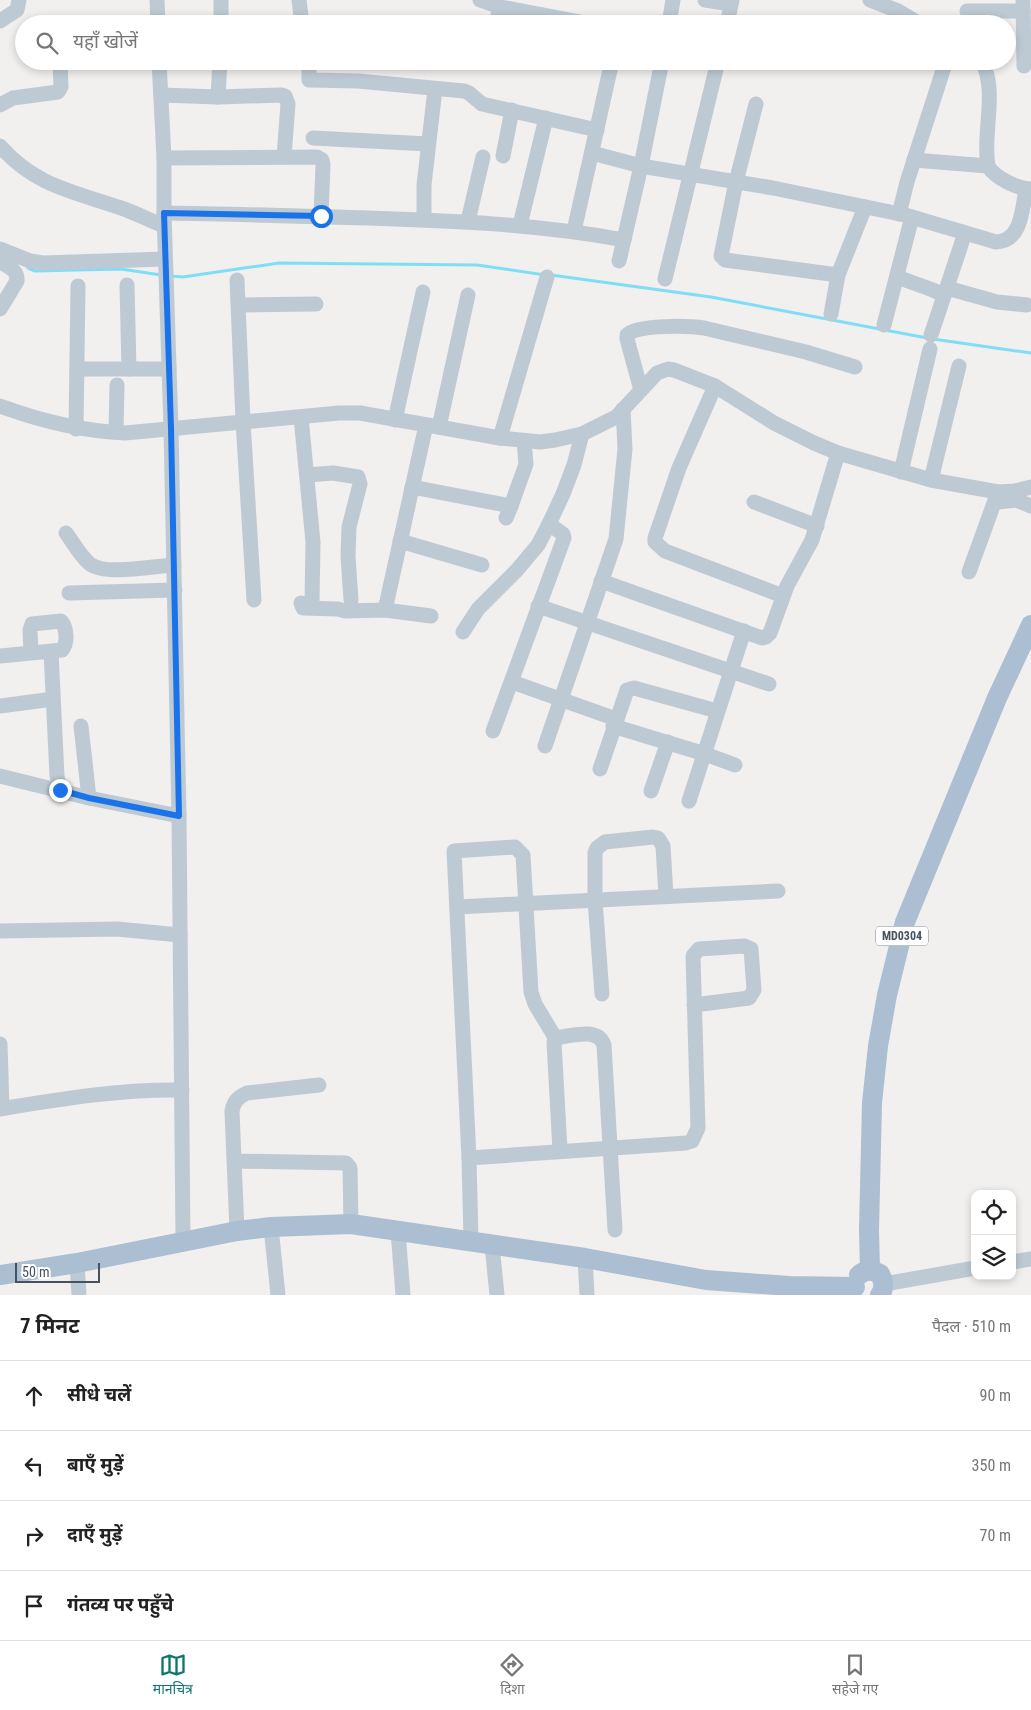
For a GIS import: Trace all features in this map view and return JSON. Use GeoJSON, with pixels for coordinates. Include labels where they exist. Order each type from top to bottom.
{"type":"FeatureCollection","features":[{"type":"Feature","properties":{"kind":"main road","name":"MD0304"},"geometry":{"type":"LineString","coordinates":[[878,1283],[869,1230],[872,1103],[878,1046],[887,995],[905,922],[997,698],[1031,625]]}},
{"type":"Feature","properties":{"kind":"main road"},"geometry":{"type":"LineString","coordinates":[[0,1275],[77,1263],[237,1231],[271,1227],[351,1224],[584,1258],[765,1290],[856,1291],[857,1277],[865,1271],[878,1283]]}},
{"type":"Feature","properties":{"kind":"street"},"geometry":{"type":"LineString","coordinates":[[0,20],[17,10],[19,0]]}},
{"type":"Feature","properties":{"kind":"street"},"geometry":{"type":"LineString","coordinates":[[157,0],[158,15]]}},
{"type":"Feature","properties":{"kind":"street"},"geometry":{"type":"LineString","coordinates":[[221,0],[221,15]]}},
{"type":"Feature","properties":{"kind":"street"},"geometry":{"type":"LineString","coordinates":[[300,0],[301,15]]}},
{"type":"Feature","properties":{"kind":"street"},"geometry":{"type":"LineString","coordinates":[[480,0],[500,7],[543,15]]}},
{"type":"Feature","properties":{"kind":"street"},"geometry":{"type":"LineString","coordinates":[[670,15],[673,0]]}},
{"type":"Feature","properties":{"kind":"street"},"geometry":{"type":"LineString","coordinates":[[705,0],[732,2],[729,15]]}},
{"type":"Feature","properties":{"kind":"street"},"geometry":{"type":"LineString","coordinates":[[870,0],[905,15]]}},
{"type":"Feature","properties":{"kind":"street"},"geometry":{"type":"LineString","coordinates":[[967,12],[1023,6],[1024,66]]}},
{"type":"Feature","properties":{"kind":"street"},"geometry":{"type":"LineString","coordinates":[[498,15],[500,7]]}},
{"type":"Feature","properties":{"kind":"street"},"geometry":{"type":"LineString","coordinates":[[0,105],[13,98],[58,92],[61,87],[60,70]]}},
{"type":"Feature","properties":{"kind":"street"},"geometry":{"type":"LineString","coordinates":[[160,70],[164,158],[164,219],[175,590],[183,1241]]}},
{"type":"Feature","properties":{"kind":"street"},"geometry":{"type":"LineString","coordinates":[[218,97],[220,70]]}},
{"type":"Feature","properties":{"kind":"street"},"geometry":{"type":"LineString","coordinates":[[309,70],[309,80],[349,81],[464,91],[482,104],[597,130]]}},
{"type":"Feature","properties":{"kind":"street"},"geometry":{"type":"LineString","coordinates":[[574,231],[610,70]]}},
{"type":"Feature","properties":{"kind":"street"},"geometry":{"type":"LineString","coordinates":[[619,261],[660,70]]}},
{"type":"Feature","properties":{"kind":"street"},"geometry":{"type":"LineString","coordinates":[[665,279],[716,70]]}},
{"type":"Feature","properties":{"kind":"street"},"geometry":{"type":"LineString","coordinates":[[884,325],[897,276],[914,160],[943,70]]}},
{"type":"Feature","properties":{"kind":"street"},"geometry":{"type":"LineString","coordinates":[[592,153],[641,166],[865,207],[906,216],[996,242],[1004,242],[1016,232],[1029,189],[1003,180],[995,175],[988,166],[986,70]]}},
{"type":"Feature","properties":{"kind":"street"},"geometry":{"type":"LineString","coordinates":[[424,219],[424,185],[435,89]]}},
{"type":"Feature","properties":{"kind":"street"},"geometry":{"type":"LineString","coordinates":[[161,95],[218,97],[285,96],[288,104],[284,157]]}},
{"type":"Feature","properties":{"kind":"street"},"geometry":{"type":"LineString","coordinates":[[756,104],[736,182],[721,252],[723,259],[838,276]]}},
{"type":"Feature","properties":{"kind":"street"},"geometry":{"type":"LineString","coordinates":[[503,156],[512,110]]}},
{"type":"Feature","properties":{"kind":"street"},"geometry":{"type":"LineString","coordinates":[[520,225],[546,118]]}},
{"type":"Feature","properties":{"kind":"street"},"geometry":{"type":"LineString","coordinates":[[313,138],[428,144]]}},
{"type":"Feature","properties":{"kind":"street"},"geometry":{"type":"LineString","coordinates":[[0,146],[13,160],[46,182],[62,190],[164,219],[321,216],[468,221],[574,231],[624,240]]}},
{"type":"Feature","properties":{"kind":"street"},"geometry":{"type":"LineString","coordinates":[[468,221],[483,156]]}},
{"type":"Feature","properties":{"kind":"street"},"geometry":{"type":"LineString","coordinates":[[164,158],[317,157],[322,160],[321,216]]}},
{"type":"Feature","properties":{"kind":"street"},"geometry":{"type":"LineString","coordinates":[[914,160],[988,166]]}},
{"type":"Feature","properties":{"kind":"street"},"geometry":{"type":"LineString","coordinates":[[831,314],[838,276],[865,207]]}},
{"type":"Feature","properties":{"kind":"street"},"geometry":{"type":"LineString","coordinates":[[901,472],[930,342],[965,233]]}},
{"type":"Feature","properties":{"kind":"street"},"geometry":{"type":"LineString","coordinates":[[0,249],[30,261],[43,263],[166,271]]}},
{"type":"Feature","properties":{"kind":"street"},"geometry":{"type":"LineString","coordinates":[[0,262],[14,270],[18,276],[17,281],[0,309]]}},
{"type":"Feature","properties":{"kind":"street"},"geometry":{"type":"LineString","coordinates":[[897,276],[941,294],[946,288]]}},
{"type":"Feature","properties":{"kind":"street"},"geometry":{"type":"LineString","coordinates":[[500,438],[547,277]]}},
{"type":"Feature","properties":{"kind":"street"},"geometry":{"type":"LineString","coordinates":[[237,280],[254,600]]}},
{"type":"Feature","properties":{"kind":"street"},"geometry":{"type":"LineString","coordinates":[[127,285],[129,369]]}},
{"type":"Feature","properties":{"kind":"street"},"geometry":{"type":"LineString","coordinates":[[76,428],[78,286]]}},
{"type":"Feature","properties":{"kind":"street"},"geometry":{"type":"LineString","coordinates":[[946,288],[997,302],[1027,304]]}},
{"type":"Feature","properties":{"kind":"street"},"geometry":{"type":"LineString","coordinates":[[395,420],[423,292]]}},
{"type":"Feature","properties":{"kind":"street"},"geometry":{"type":"LineString","coordinates":[[385,610],[412,487],[432,426],[468,296]]}},
{"type":"Feature","properties":{"kind":"street"},"geometry":{"type":"LineString","coordinates":[[238,305],[316,304]]}},
{"type":"Feature","properties":{"kind":"street"},"geometry":{"type":"LineString","coordinates":[[641,390],[627,335],[632,331],[669,326],[704,328],[806,352],[855,367]]}},
{"type":"Feature","properties":{"kind":"street"},"geometry":{"type":"LineString","coordinates":[[931,480],[959,366]]}},
{"type":"Feature","properties":{"kind":"street"},"geometry":{"type":"LineString","coordinates":[[77,369],[169,369]]}},
{"type":"Feature","properties":{"kind":"street"},"geometry":{"type":"LineString","coordinates":[[0,406],[27,416],[76,428],[116,432],[339,413],[360,413],[500,438],[548,441],[582,434],[616,416],[657,373],[668,369],[715,386],[814,444],[901,472],[996,497],[1016,500],[1031,506]]}},
{"type":"Feature","properties":{"kind":"street"},"geometry":{"type":"LineString","coordinates":[[116,432],[117,385]]}},
{"type":"Feature","properties":{"kind":"street"},"geometry":{"type":"LineString","coordinates":[[715,386],[679,468],[655,542],[665,551],[783,596]]}},
{"type":"Feature","properties":{"kind":"street"},"geometry":{"type":"LineString","coordinates":[[545,746],[616,539],[625,449],[623,409]]}},
{"type":"Feature","properties":{"kind":"street"},"geometry":{"type":"LineString","coordinates":[[301,417],[313,542],[307,603],[303,608],[338,609],[345,612],[385,610],[432,616]]}},
{"type":"Feature","properties":{"kind":"street"},"geometry":{"type":"LineString","coordinates":[[463,632],[478,609],[517,570],[538,545],[571,472],[582,434]]}},
{"type":"Feature","properties":{"kind":"street"},"geometry":{"type":"LineString","coordinates":[[412,487],[509,512],[526,464],[524,441]]}},
{"type":"Feature","properties":{"kind":"street"},"geometry":{"type":"LineString","coordinates":[[601,581],[744,630],[762,638],[768,636],[783,596],[812,540],[838,453]]}},
{"type":"Feature","properties":{"kind":"street"},"geometry":{"type":"LineString","coordinates":[[307,475],[333,473],[358,477],[360,484],[350,527],[348,556],[351,600]]}},
{"type":"Feature","properties":{"kind":"street"},"geometry":{"type":"LineString","coordinates":[[996,497],[1031,487]]}},
{"type":"Feature","properties":{"kind":"street"},"geometry":{"type":"LineString","coordinates":[[968,572],[996,497]]}},
{"type":"Feature","properties":{"kind":"street"},"geometry":{"type":"LineString","coordinates":[[754,502],[817,526]]}},
{"type":"Feature","properties":{"kind":"street"},"geometry":{"type":"LineString","coordinates":[[493,731],[564,538],[563,534],[549,524]]}},
{"type":"Feature","properties":{"kind":"street"},"geometry":{"type":"LineString","coordinates":[[66,532],[88,563],[98,568],[110,570],[174,565]]}},
{"type":"Feature","properties":{"kind":"street"},"geometry":{"type":"LineString","coordinates":[[400,541],[482,564]]}},
{"type":"Feature","properties":{"kind":"street"},"geometry":{"type":"LineString","coordinates":[[69,593],[175,590]]}},
{"type":"Feature","properties":{"kind":"street"},"geometry":{"type":"LineString","coordinates":[[538,606],[769,684]]}},
{"type":"Feature","properties":{"kind":"street"},"geometry":{"type":"LineString","coordinates":[[0,656],[51,652],[62,650],[65,648],[66,642],[61,620],[32,624],[30,630],[31,653]]}},
{"type":"Feature","properties":{"kind":"street"},"geometry":{"type":"LineString","coordinates":[[689,801],[744,630]]}},
{"type":"Feature","properties":{"kind":"street"},"geometry":{"type":"LineString","coordinates":[[51,652],[57,776],[60,790]]}},
{"type":"Feature","properties":{"kind":"street"},"geometry":{"type":"LineString","coordinates":[[512,682],[561,699],[615,723],[735,765]]}},
{"type":"Feature","properties":{"kind":"street"},"geometry":{"type":"LineString","coordinates":[[600,769],[625,692],[630,689],[717,711]]}},
{"type":"Feature","properties":{"kind":"street"},"geometry":{"type":"LineString","coordinates":[[0,706],[53,699]]}},
{"type":"Feature","properties":{"kind":"street"},"geometry":{"type":"LineString","coordinates":[[81,726],[89,798]]}},
{"type":"Feature","properties":{"kind":"street"},"geometry":{"type":"LineString","coordinates":[[651,791],[668,742]]}},
{"type":"Feature","properties":{"kind":"street"},"geometry":{"type":"LineString","coordinates":[[0,776],[89,798],[179,816]]}},
{"type":"Feature","properties":{"kind":"street"},"geometry":{"type":"LineString","coordinates":[[602,994],[595,900],[595,854],[597,848],[605,842],[653,837],[661,841],[663,846],[666,896]]}},
{"type":"Feature","properties":{"kind":"street"},"geometry":{"type":"LineString","coordinates":[[471,1240],[469,1158],[454,851],[515,847],[523,855],[532,998],[556,1039],[554,1046],[560,1150]]}},
{"type":"Feature","properties":{"kind":"street"},"geometry":{"type":"LineString","coordinates":[[457,907],[778,891]]}},
{"type":"Feature","properties":{"kind":"street"},"geometry":{"type":"LineString","coordinates":[[0,931],[117,929],[180,936]]}},
{"type":"Feature","properties":{"kind":"street"},"geometry":{"type":"LineString","coordinates":[[469,1158],[560,1150],[686,1143],[692,1141],[696,1136],[698,1128],[698,1111],[694,1005],[693,956],[695,951],[699,949],[744,946],[751,949],[754,990],[749,998],[694,1005]]}},
{"type":"Feature","properties":{"kind":"street"},"geometry":{"type":"LineString","coordinates":[[556,1039],[591,1034],[602,1039],[604,1045],[615,1230]]}},
{"type":"Feature","properties":{"kind":"street"},"geometry":{"type":"LineString","coordinates":[[0,1044],[1,1109],[47,1101],[124,1092],[182,1090]]}},
{"type":"Feature","properties":{"kind":"street"},"geometry":{"type":"LineString","coordinates":[[237,1231],[232,1111],[234,1102],[239,1097],[248,1093],[319,1086]]}},
{"type":"Feature","properties":{"kind":"street"},"geometry":{"type":"LineString","coordinates":[[234,1161],[346,1163],[350,1168],[351,1224]]}},
{"type":"Feature","properties":{"kind":"street"},"geometry":{"type":"LineString","coordinates":[[271,1227],[278,1295]]}},
{"type":"Feature","properties":{"kind":"street"},"geometry":{"type":"LineString","coordinates":[[398,1231],[403,1295]]}},
{"type":"Feature","properties":{"kind":"street"},"geometry":{"type":"LineString","coordinates":[[492,1245],[497,1295]]}},
{"type":"Feature","properties":{"kind":"street"},"geometry":{"type":"LineString","coordinates":[[584,1258],[587,1295]]}},
{"type":"Feature","properties":{"kind":"street"},"geometry":{"type":"LineString","coordinates":[[1016,1261],[1031,1259]]}},
{"type":"Feature","properties":{"kind":"street"},"geometry":{"type":"LineString","coordinates":[[77,1263],[79,1295]]}},
{"type":"Feature","properties":{"kind":"street"},"geometry":{"type":"LineString","coordinates":[[878,1283],[971,1269]]}},
{"type":"Feature","properties":{"kind":"waterway"},"geometry":{"type":"LineString","coordinates":[[170,276],[183,277],[279,263],[477,265],[545,275]]}},
{"type":"Feature","properties":{"kind":"waterway"},"geometry":{"type":"LineString","coordinates":[[28,268],[35,271],[121,269],[161,275]]}},
{"type":"Feature","properties":{"kind":"waterway"},"geometry":{"type":"LineString","coordinates":[[551,275],[711,297],[927,338]]}},
{"type":"Feature","properties":{"kind":"waterway"},"geometry":{"type":"LineString","coordinates":[[933,339],[1031,353]]}},
{"type":"Feature","properties":{"kind":"route"},"geometry":{"type":"LineString","coordinates":[[60,790],[89,798],[179,816],[171,428],[164,213],[321,216]]}}]}
